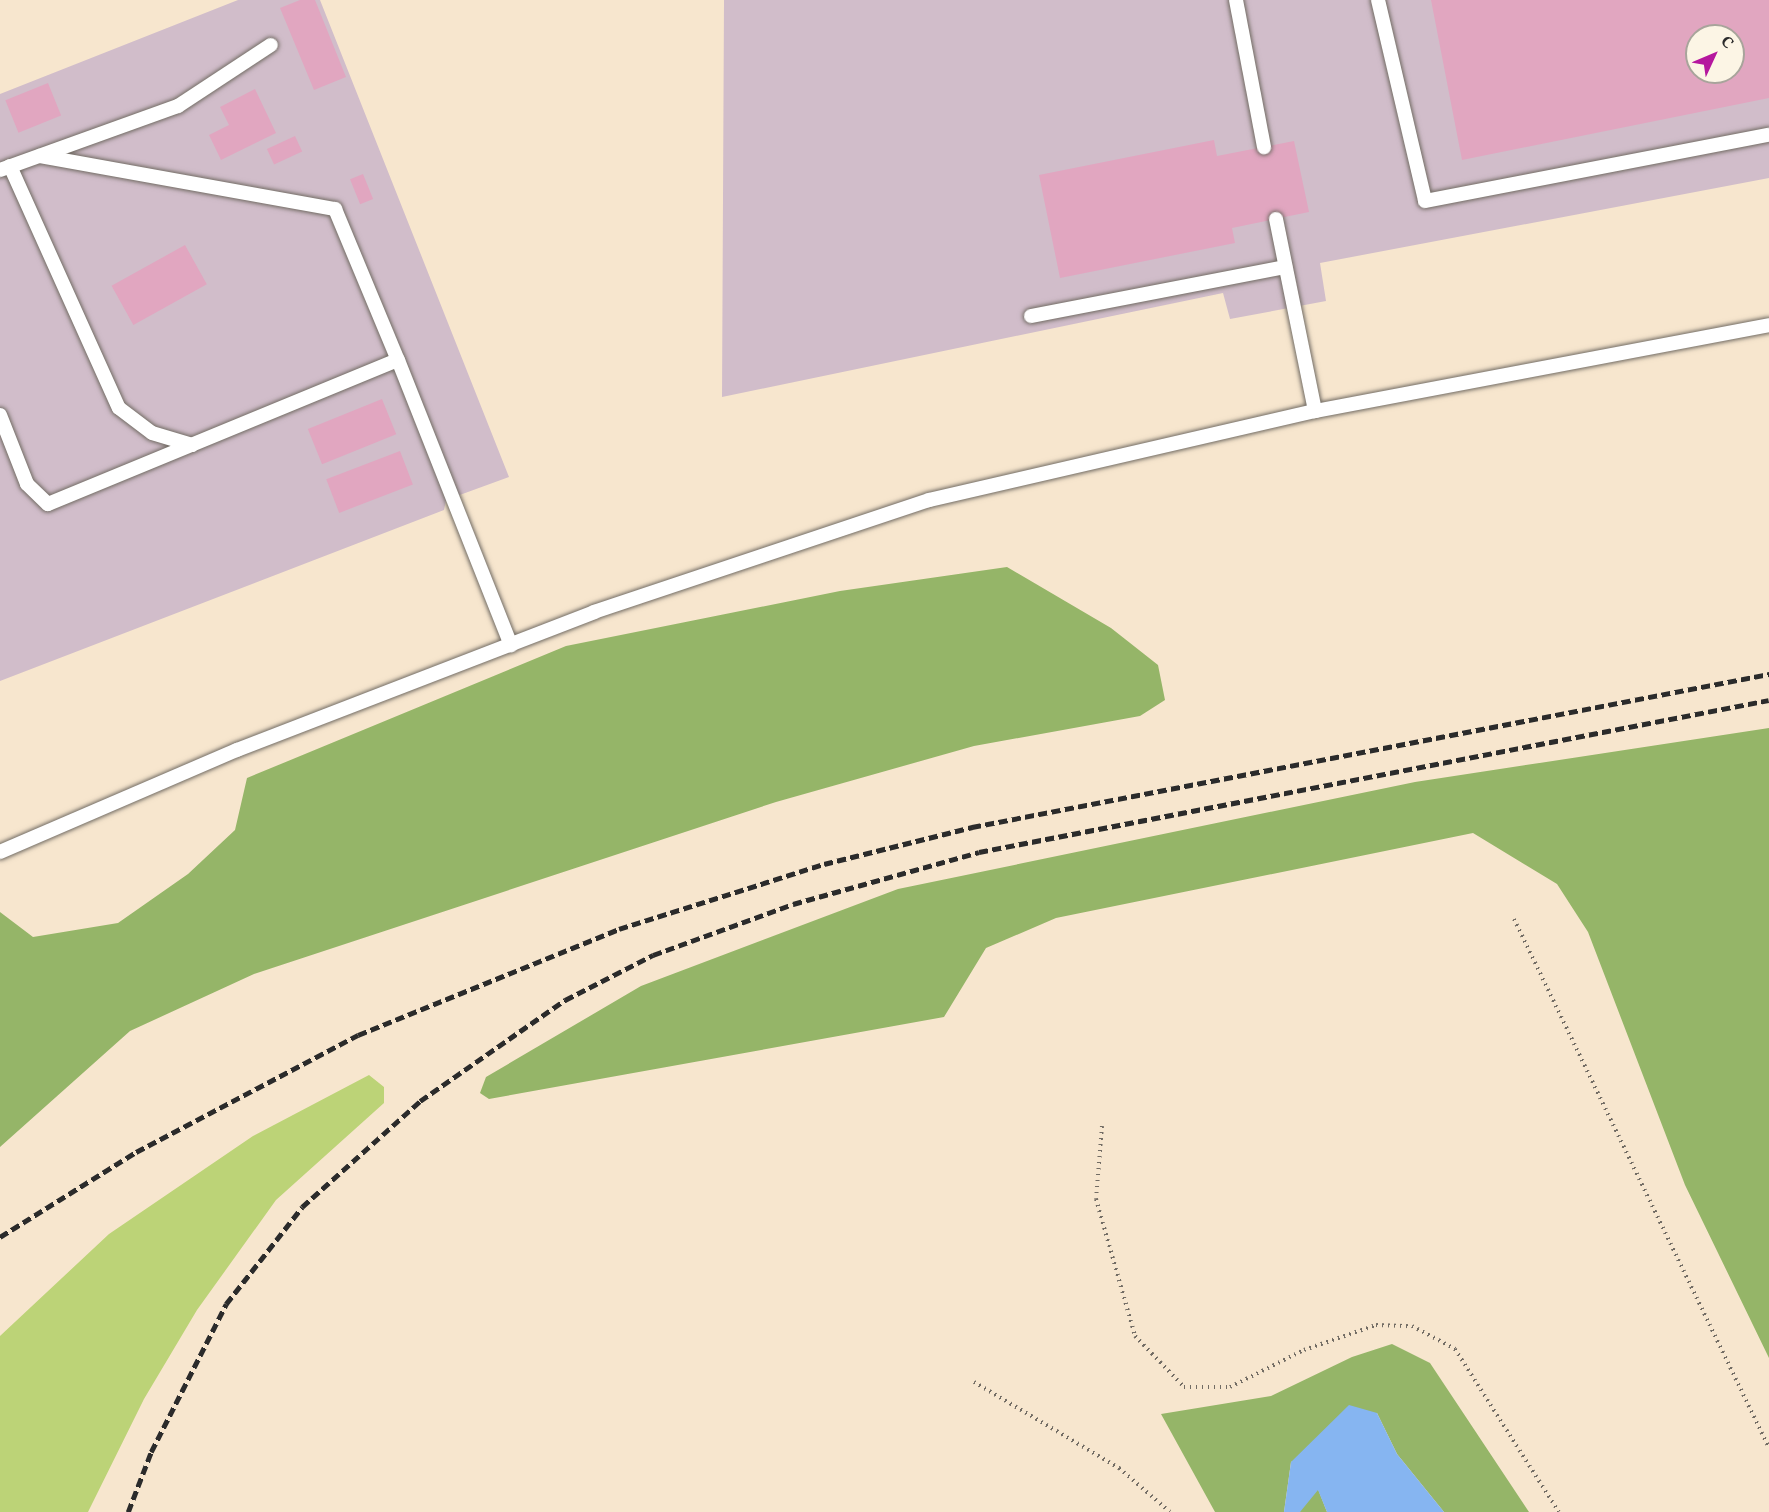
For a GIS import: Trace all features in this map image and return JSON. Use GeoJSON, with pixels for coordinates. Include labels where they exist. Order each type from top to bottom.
{"type":"FeatureCollection","features":[{"type":"Feature","properties":{"kind":"lane"},"geometry":{"type":"LineString","coordinates":[[1236,0],[1264,147]]}},
{"type":"Feature","properties":{"kind":"lane"},"geometry":{"type":"LineString","coordinates":[[1378,0],[1425,201],[1769,135]]}},
{"type":"Feature","properties":{"kind":"lane"},"geometry":{"type":"LineString","coordinates":[[192,445],[152,433],[119,408],[5,168],[178,106],[271,45]]}},
{"type":"Feature","properties":{"kind":"lane"},"geometry":{"type":"LineString","coordinates":[[40,156],[335,209],[398,360],[511,645]]}},
{"type":"Feature","properties":{"kind":"lane"},"geometry":{"type":"LineString","coordinates":[[1276,219],[1315,411]]}},
{"type":"Feature","properties":{"kind":"lane"},"geometry":{"type":"LineString","coordinates":[[1031,316],[1285,267]]}},
{"type":"Feature","properties":{"kind":"lane"},"geometry":{"type":"LineString","coordinates":[[0,852],[237,750],[511,645],[929,500],[1315,411],[1769,325]]}},
{"type":"Feature","properties":{"kind":"lane"},"geometry":{"type":"LineString","coordinates":[[0,415],[27,484],[48,504],[398,360]]}},
{"type":"Feature","properties":{"kind":"path"},"geometry":{"type":"LineString","coordinates":[[1514,919],[1769,1448]]}},
{"type":"Feature","properties":{"kind":"path"},"geometry":{"type":"LineString","coordinates":[[1102,1126],[1096,1199],[1135,1336],[1184,1387],[1230,1386],[1304,1350],[1376,1325],[1412,1326],[1455,1349],[1559,1512]]}},
{"type":"Feature","properties":{"kind":"path"},"geometry":{"type":"LineString","coordinates":[[974,1382],[1119,1468],[1170,1512]]}},
{"type":"Feature","properties":{"kind":"shaded area"},"geometry":{"type":"Polygon","coordinates":[[[238,0],[320,0],[509,477],[446,500],[444,510],[0,681],[0,94],[238,0]]]}},
{"type":"Feature","properties":{"kind":"shaded area"},"geometry":{"type":"Polygon","coordinates":[[[724,0],[1769,0],[1769,178],[1320,263],[1326,301],[1230,319],[1223,293],[722,397],[724,0]]]}},
{"type":"Feature","properties":{"kind":"green space"},"geometry":{"type":"Polygon","coordinates":[[[1007,567],[1111,628],[1158,665],[1165,700],[1140,716],[974,746],[776,802],[254,974],[130,1031],[0,1147],[0,912],[33,937],[118,923],[188,874],[235,830],[247,778],[566,646],[840,591],[1007,567]]]}},
{"type":"Feature","properties":{"kind":"green space"},"geometry":{"type":"Polygon","coordinates":[[[1769,728],[1769,1358],[1685,1185],[1588,932],[1557,884],[1473,833],[1056,918],[986,948],[944,1017],[489,1099],[480,1093],[486,1077],[641,986],[898,889],[1415,782],[1769,728]]]}},
{"type":"Feature","properties":{"kind":"green space"},"geometry":{"type":"Polygon","coordinates":[[[369,1075],[384,1087],[384,1103],[276,1200],[197,1310],[144,1399],[88,1512],[0,1512],[0,1336],[109,1234],[253,1136],[369,1075]]]}},
{"type":"Feature","properties":{"kind":"green space"},"geometry":{"type":"Polygon","coordinates":[[[1392,1344],[1430,1363],[1529,1512],[1444,1512],[1397,1454],[1377,1413],[1291,1462],[1284,1512],[1215,1512],[1161,1414],[1271,1396],[1352,1357],[1392,1344]]]}},
{"type":"Feature","properties":{"kind":"green space"},"geometry":{"type":"Polygon","coordinates":[[[1318,1489],[1327,1512],[1300,1512],[1301,1505],[1318,1489]]]}},
{"type":"Feature","properties":{"kind":"water"},"geometry":{"type":"Polygon","coordinates":[[[1349,1405],[1377,1413],[1397,1454],[1444,1512],[1327,1512],[1318,1490],[1300,1512],[1284,1512],[1291,1462],[1349,1405]]]}},
{"type":"Feature","properties":{"kind":"building"},"geometry":{"type":"Polygon","coordinates":[[[300,0],[315,0],[346,77],[314,90],[280,8],[300,0]]]}},
{"type":"Feature","properties":{"kind":"building"},"geometry":{"type":"Polygon","coordinates":[[[1431,0],[1769,0],[1769,98],[1462,160],[1431,0]]]}},
{"type":"Feature","properties":{"kind":"building"},"geometry":{"type":"Polygon","coordinates":[[[48,83],[61,115],[18,133],[5,100],[48,83]]]}},
{"type":"Feature","properties":{"kind":"building"},"geometry":{"type":"Polygon","coordinates":[[[255,89],[276,133],[221,160],[209,135],[229,125],[220,107],[255,89]]]}},
{"type":"Feature","properties":{"kind":"building"},"geometry":{"type":"Polygon","coordinates":[[[295,136],[302,151],[274,165],[267,149],[295,136]]]}},
{"type":"Feature","properties":{"kind":"building"},"geometry":{"type":"Polygon","coordinates":[[[1214,140],[1217,156],[1294,141],[1309,212],[1232,228],[1235,243],[1060,278],[1039,175],[1214,140]]]}},
{"type":"Feature","properties":{"kind":"building"},"geometry":{"type":"Polygon","coordinates":[[[363,174],[373,199],[360,204],[350,179],[363,174]]]}},
{"type":"Feature","properties":{"kind":"building"},"geometry":{"type":"Polygon","coordinates":[[[185,245],[207,284],[133,325],[112,286],[185,245]]]}},
{"type":"Feature","properties":{"kind":"building"},"geometry":{"type":"Polygon","coordinates":[[[382,399],[396,434],[322,464],[308,429],[382,399]]]}},
{"type":"Feature","properties":{"kind":"building"},"geometry":{"type":"Polygon","coordinates":[[[400,451],[413,485],[339,513],[326,479],[400,451]]]}},
{"type":"Feature","properties":{"kind":"railway"},"geometry":{"type":"LineString","coordinates":[[0,1237],[136,1152],[358,1035],[619,929],[824,864],[972,827],[1769,674]]}},
{"type":"Feature","properties":{"kind":"railway"},"geometry":{"type":"LineString","coordinates":[[128,1512],[151,1452],[226,1304],[302,1207],[420,1101],[565,1000],[653,955],[793,904],[979,852],[1769,700]]}}]}
